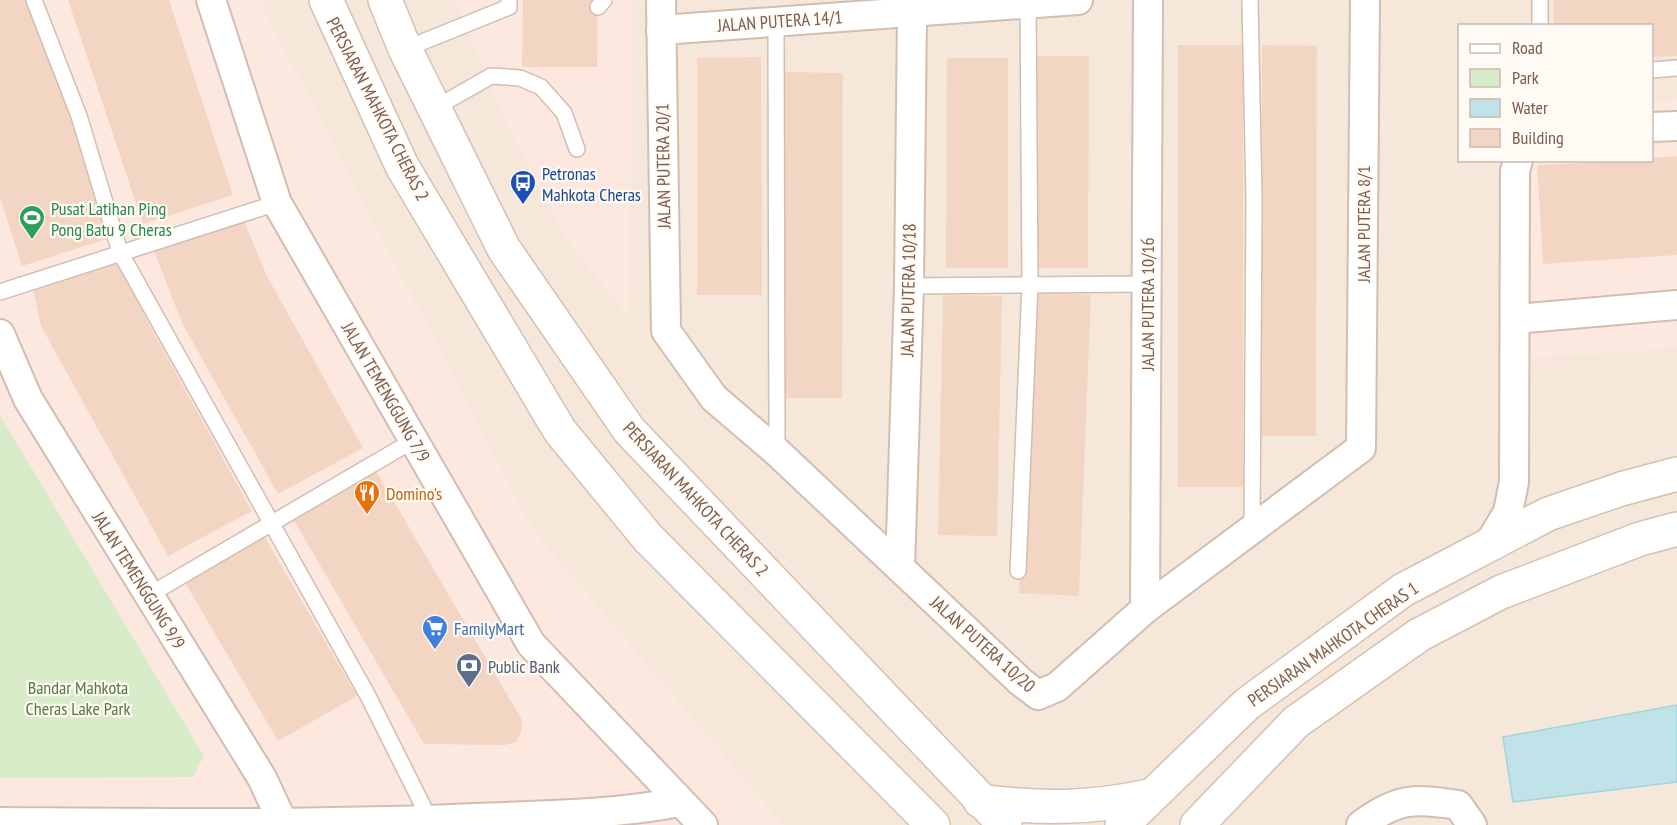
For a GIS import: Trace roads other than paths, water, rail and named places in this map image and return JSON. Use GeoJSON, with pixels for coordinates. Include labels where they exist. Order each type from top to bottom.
{"type":"FeatureCollection","features":[{"type":"Feature","properties":{"kind":"street","name":"JALAN TEMENGGUNG 7/9"},"geometry":{"type":"LineString","coordinates":[[211,0],[277,203],[531,644],[703,825]]}},
{"type":"Feature","properties":{"kind":"street","name":"PERSIARAN MAHKOTA CHERAS 2"},"geometry":{"type":"LineString","coordinates":[[326,0],[402,166],[560,431],[648,538],[933,825]]}},
{"type":"Feature","properties":{"kind":"street","name":"PERSIARAN MAHKOTA CHERAS 2"},"geometry":{"type":"LineString","coordinates":[[385,0],[405,50],[504,249],[629,430],[1005,825]]}},
{"type":"Feature","properties":{"kind":"street","name":"JALAN PUTERA 20/1"},"geometry":{"type":"LineString","coordinates":[[661,0],[666,331]]}},
{"type":"Feature","properties":{"kind":"street","name":"JALAN PUTERA 14/1"},"geometry":{"type":"LineString","coordinates":[[661,30],[1078,0]]}},
{"type":"Feature","properties":{"kind":"street","name":"JALAN PUTERA 10/16"},"geometry":{"type":"LineString","coordinates":[[1145,609],[1148,0]]}},
{"type":"Feature","properties":{"kind":"street","name":"JALAN PUTERA 8/1"},"geometry":{"type":"LineString","coordinates":[[1361,448],[1365,0]]}},
{"type":"Feature","properties":{"kind":"street","name":"JALAN PUTERA 10/18"},"geometry":{"type":"LineString","coordinates":[[900,568],[909,286],[912,12]]}},
{"type":"Feature","properties":{"kind":"street"},"geometry":{"type":"LineString","coordinates":[[1653,127],[1677,126]]}},
{"type":"Feature","properties":{"kind":"street"},"geometry":{"type":"LineString","coordinates":[[1489,544],[1508,512],[1514,482],[1515,171],[1517,162]]}},
{"type":"Feature","properties":{"kind":"street"},"geometry":{"type":"LineString","coordinates":[[1515,319],[1677,305]]}},
{"type":"Feature","properties":{"kind":"street","name":"JALAN PUTERA 10/20"},"geometry":{"type":"LineString","coordinates":[[666,331],[714,398],[777,452],[1021,682],[1038,695],[1057,687],[1145,609],[1361,448]]}},
{"type":"Feature","properties":{"kind":"street","name":"JALAN TEMENGGUNG 9/9"},"geometry":{"type":"LineString","coordinates":[[0,334],[28,399],[262,778],[283,824]]}},
{"type":"Feature","properties":{"kind":"street","name":"PERSIARAN MAHKOTA CHERAS 1"},"geometry":{"type":"LineString","coordinates":[[1122,825],[1149,796],[1247,704],[1403,590],[1548,514],[1621,489],[1677,474]]}},
{"type":"Feature","properties":{"kind":"street"},"geometry":{"type":"LineString","coordinates":[[1197,825],[1296,722],[1419,635],[1501,592],[1640,539],[1677,529]]}},
{"type":"Feature","properties":{"kind":"street"},"geometry":{"type":"LineString","coordinates":[[980,801],[1024,807],[1065,808],[1105,806],[1149,796]]}},
{"type":"Feature","properties":{"kind":"street"},"geometry":{"type":"LineString","coordinates":[[1361,825],[1389,806],[1423,799],[1458,805],[1472,825]]}},
{"type":"Feature","properties":{"kind":"street"},"geometry":{"type":"LineString","coordinates":[[0,822],[283,824],[430,820],[635,811],[679,802]]}},
{"type":"Feature","properties":{"kind":"lane"},"geometry":{"type":"LineString","coordinates":[[34,0],[79,116],[120,252],[274,524],[368,696],[430,820]]}},
{"type":"Feature","properties":{"kind":"lane"},"geometry":{"type":"LineString","coordinates":[[1250,0],[1254,200],[1252,528]]}},
{"type":"Feature","properties":{"kind":"lane"},"geometry":{"type":"LineString","coordinates":[[1540,0],[1540,24]]}},
{"type":"Feature","properties":{"kind":"lane"},"geometry":{"type":"LineString","coordinates":[[1018,571],[1029,285],[1029,2]]}},
{"type":"Feature","properties":{"kind":"lane"},"geometry":{"type":"LineString","coordinates":[[405,50],[513,5]]}},
{"type":"Feature","properties":{"kind":"lane"},"geometry":{"type":"LineString","coordinates":[[776,21],[777,452]]}},
{"type":"Feature","properties":{"kind":"lane"},"geometry":{"type":"LineString","coordinates":[[1653,70],[1677,68]]}},
{"type":"Feature","properties":{"kind":"lane"},"geometry":{"type":"LineString","coordinates":[[435,108],[491,76],[520,78],[541,87],[564,113],[577,149]]}},
{"type":"Feature","properties":{"kind":"lane"},"geometry":{"type":"LineString","coordinates":[[0,292],[277,203]]}},
{"type":"Feature","properties":{"kind":"lane"},"geometry":{"type":"LineString","coordinates":[[909,286],[1147,284]]}},
{"type":"Feature","properties":{"kind":"lane"},"geometry":{"type":"LineString","coordinates":[[149,596],[414,440]]}},
{"type":"Feature","properties":{"kind":"water"},"geometry":{"type":"Polygon","coordinates":[[[1677,705],[1677,782],[1513,802],[1503,737],[1677,705]]]}},
{"type":"Feature","properties":{"kind":"place","name":"Petronas Mahkota Cheras"},"geometry":{"type":"Point","coordinates":[523,206]}},
{"type":"Feature","properties":{"kind":"place","name":"Pusat Latihan Ping Pong Batu 9 Cheras"},"geometry":{"type":"Point","coordinates":[32,241]}},
{"type":"Feature","properties":{"kind":"place","name":"Domino's"},"geometry":{"type":"Point","coordinates":[367,516]}},
{"type":"Feature","properties":{"kind":"place","name":"FamilyMart"},"geometry":{"type":"Point","coordinates":[435,651]}},
{"type":"Feature","properties":{"kind":"place","name":"Public Bank"},"geometry":{"type":"Point","coordinates":[469,689]}},
{"type":"Feature","properties":{"kind":"park label","name":"Bandar Mahkota Cheras Lake Park"},"geometry":{"type":"Point","coordinates":[78,697]}}]}
